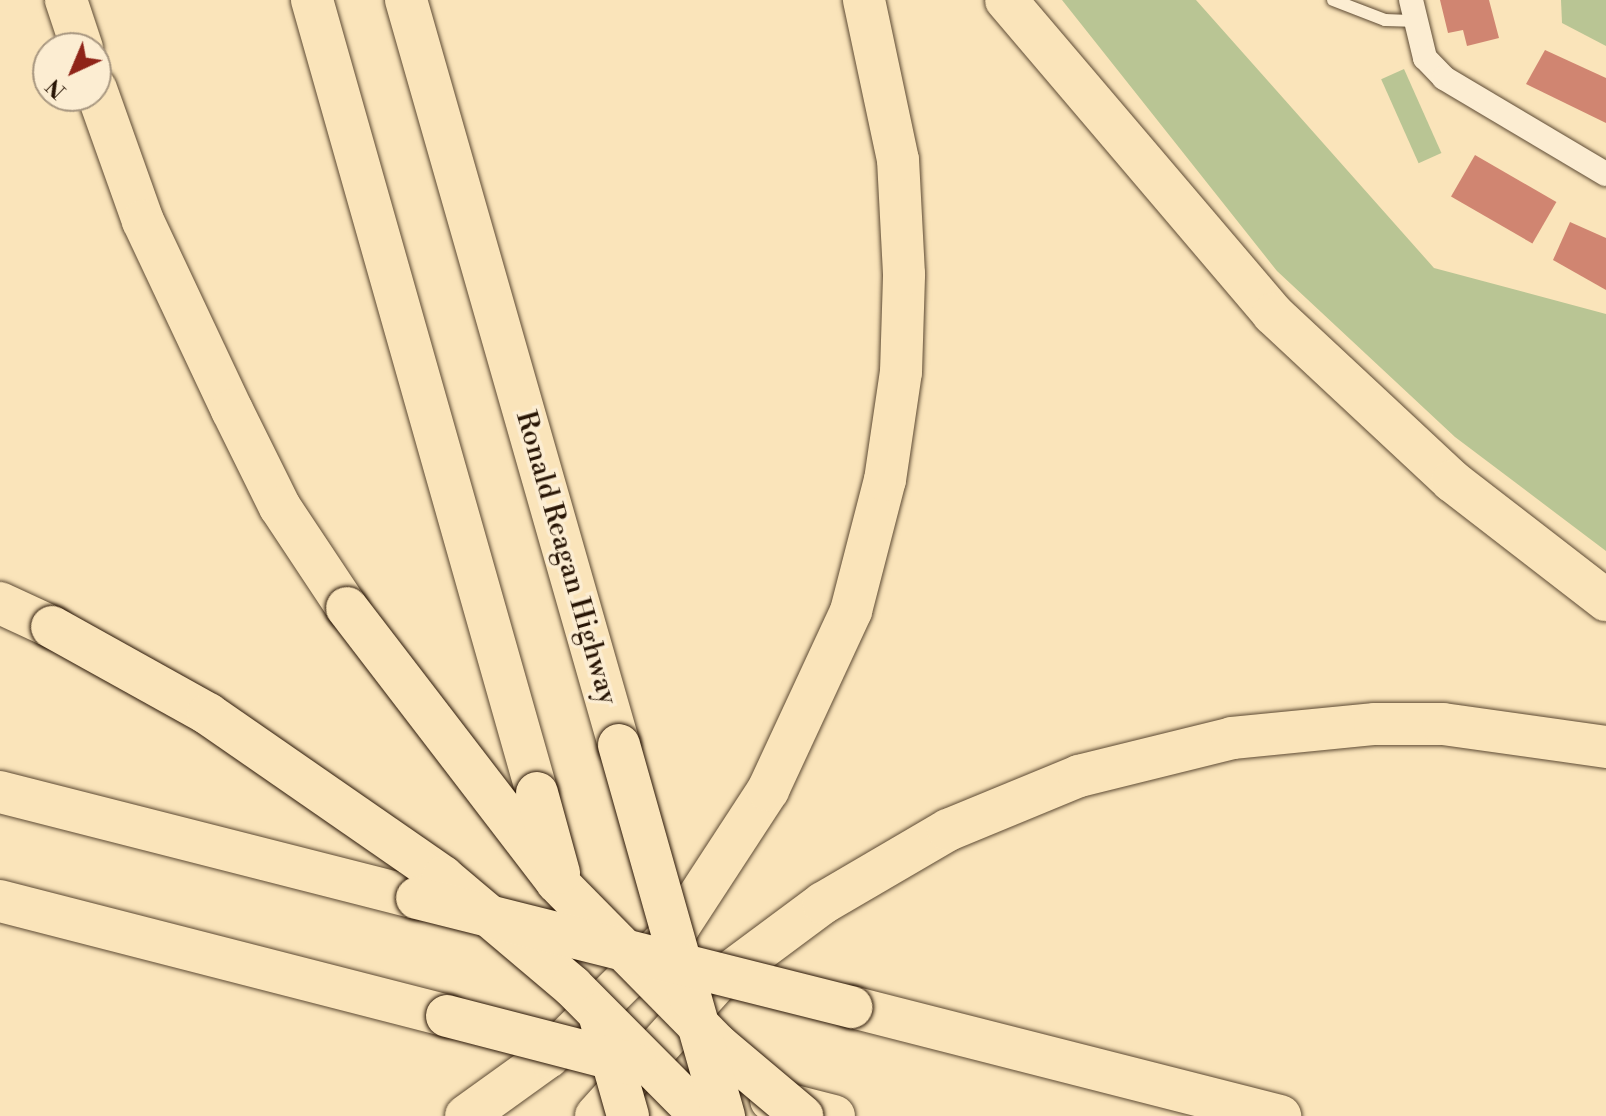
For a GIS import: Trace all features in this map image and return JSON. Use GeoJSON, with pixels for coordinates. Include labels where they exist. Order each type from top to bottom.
{"type":"FeatureCollection","features":[{"type":"Feature","properties":{"kind":"highway"},"geometry":{"type":"LineString","coordinates":[[66,0],[77,32]]}},
{"type":"Feature","properties":{"kind":"highway"},"geometry":{"type":"LineString","coordinates":[[312,0],[628,1116]]}},
{"type":"Feature","properties":{"kind":"highway","name":"Ronald Reagan Highway"},"geometry":{"type":"LineString","coordinates":[[406,0],[724,1116]]}},
{"type":"Feature","properties":{"kind":"highway"},"geometry":{"type":"LineString","coordinates":[[466,1116],[548,1057],[678,928],[775,778],[851,611],[885,480],[901,372],[904,274],[898,160],[864,0]]}},
{"type":"Feature","properties":{"kind":"highway"},"geometry":{"type":"LineString","coordinates":[[1006,0],[1273,314],[1452,481],[1606,600]]}},
{"type":"Feature","properties":{"kind":"highway"},"geometry":{"type":"LineString","coordinates":[[104,112],[143,221],[232,410],[280,507],[347,608],[557,882],[719,1046],[786,1108]]}},
{"type":"Feature","properties":{"kind":"highway"},"geometry":{"type":"LineString","coordinates":[[0,603],[52,627],[208,714],[443,877],[572,986],[701,1116]]}},
{"type":"Feature","properties":{"kind":"highway"},"geometry":{"type":"LineString","coordinates":[[596,1116],[718,981],[823,903],[948,830],[1079,776],[1232,738],[1375,724],[1443,724],[1606,747]]}},
{"type":"Feature","properties":{"kind":"highway"},"geometry":{"type":"LineString","coordinates":[[0,792],[1280,1116]]}},
{"type":"Feature","properties":{"kind":"highway"},"geometry":{"type":"LineString","coordinates":[[0,901],[447,1016],[786,1108],[834,1116]]}},
{"type":"Feature","properties":{"kind":"street"},"geometry":{"type":"LineString","coordinates":[[1410,10],[1425,58],[1444,78],[1606,174]]}},
{"type":"Feature","properties":{"kind":"lane"},"geometry":{"type":"LineString","coordinates":[[1333,0],[1385,20],[1410,10]]}},
{"type":"Feature","properties":{"kind":"green space"},"geometry":{"type":"Polygon","coordinates":[[[1062,0],[1196,0],[1434,268],[1606,314],[1606,551],[1455,437],[1277,271],[1062,0]]]}},
{"type":"Feature","properties":{"kind":"green space"},"geometry":{"type":"Polygon","coordinates":[[[1561,0],[1606,0],[1606,46],[1562,23],[1561,0]]]}},
{"type":"Feature","properties":{"kind":"green space"},"geometry":{"type":"Polygon","coordinates":[[[1404,69],[1441,153],[1419,163],[1381,79],[1404,69]]]}},
{"type":"Feature","properties":{"kind":"building"},"geometry":{"type":"Polygon","coordinates":[[[1440,0],[1489,0],[1499,38],[1467,46],[1463,30],[1448,33],[1440,0]]]}},
{"type":"Feature","properties":{"kind":"building"},"geometry":{"type":"Polygon","coordinates":[[[1545,50],[1606,78],[1606,123],[1526,84],[1545,50]]]}},
{"type":"Feature","properties":{"kind":"building"},"geometry":{"type":"Polygon","coordinates":[[[1475,155],[1556,202],[1532,244],[1451,197],[1475,155]]]}},
{"type":"Feature","properties":{"kind":"building"},"geometry":{"type":"Polygon","coordinates":[[[1570,222],[1606,238],[1606,290],[1553,260],[1570,222]]]}}]}
